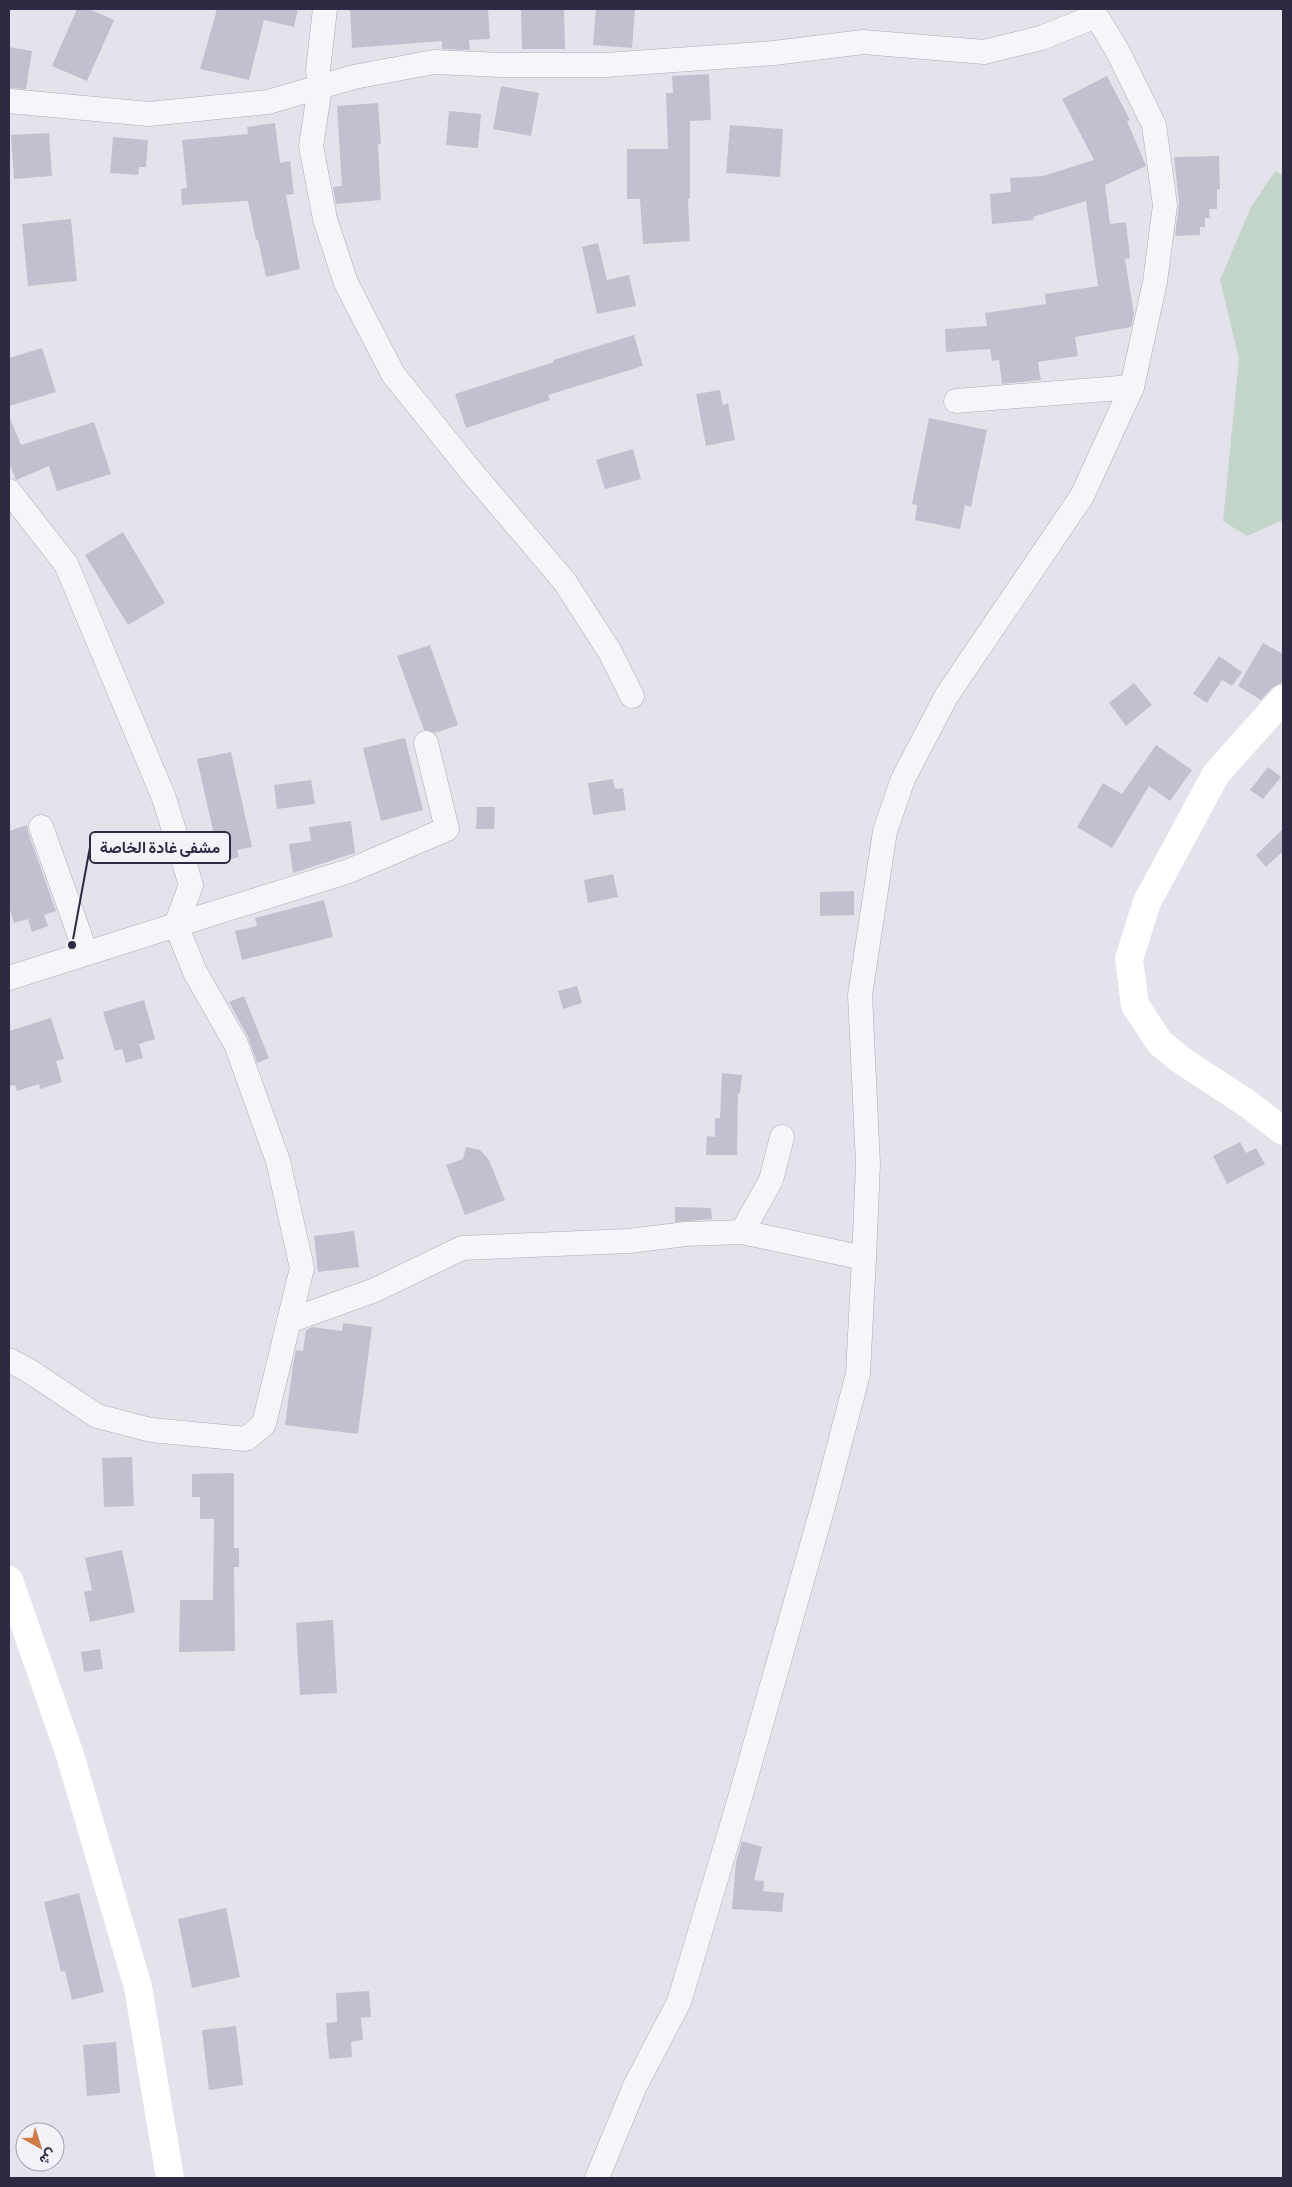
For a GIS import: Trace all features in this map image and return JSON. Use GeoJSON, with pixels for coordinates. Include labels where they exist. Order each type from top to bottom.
{"type":"FeatureCollection","features":[{"type":"Feature","properties":{"kind":"main road"},"geometry":{"type":"LineString","coordinates":[[1283,699],[1216,774],[1147,902],[1129,959],[1135,1005],[1160,1043],[1181,1060],[1248,1104],[1283,1131]]}},
{"type":"Feature","properties":{"kind":"main road"},"geometry":{"type":"LineString","coordinates":[[9,1580],[70,1755],[138,1987],[170,2178]]}},
{"type":"Feature","properties":{"kind":"street"},"geometry":{"type":"LineString","coordinates":[[325,9],[318,70],[320,87],[311,146],[326,219],[346,283],[393,374],[470,470],[565,582],[610,652],[632,696]]}},
{"type":"Feature","properties":{"kind":"street"},"geometry":{"type":"LineString","coordinates":[[9,101],[149,114],[268,102],[354,77],[434,62],[501,65],[605,65],[774,53],[863,42],[984,52],[1041,38],[1094,12],[1117,50],[1154,125],[1165,205],[1155,282],[1132,387],[1082,496],[947,695],[903,780],[885,831],[860,995],[868,1164],[858,1374],[824,1503],[736,1812],[679,2002],[635,2086],[597,2178]]}},
{"type":"Feature","properties":{"kind":"street"},"geometry":{"type":"LineString","coordinates":[[956,401],[1132,387]]}},
{"type":"Feature","properties":{"kind":"street"},"geometry":{"type":"LineString","coordinates":[[9,491],[66,564],[164,798],[191,885],[176,925],[195,972],[236,1044],[278,1161],[302,1268],[264,1424],[246,1439],[151,1430],[97,1416],[31,1372],[9,1360]]}},
{"type":"Feature","properties":{"kind":"street"},"geometry":{"type":"LineString","coordinates":[[9,978],[349,871],[447,830],[426,743]]}},
{"type":"Feature","properties":{"kind":"street"},"geometry":{"type":"LineString","coordinates":[[41,827],[86,953]]}},
{"type":"Feature","properties":{"kind":"street"},"geometry":{"type":"LineString","coordinates":[[742,1232],[771,1180],[782,1137]]}},
{"type":"Feature","properties":{"kind":"street"},"geometry":{"type":"LineString","coordinates":[[289,1321],[375,1290],[462,1248],[629,1240],[686,1234],[742,1232],[864,1258]]}},
{"type":"Feature","properties":{"kind":"green space"},"geometry":{"type":"Polygon","coordinates":[[[1275,171],[1283,175],[1283,520],[1247,536],[1223,521],[1239,359],[1220,280],[1251,207],[1275,171]]]}},
{"type":"Feature","properties":{"kind":"building"},"geometry":{"type":"Polygon","coordinates":[[[77,9],[89,9],[114,20],[87,81],[52,66],[77,9]]]}},
{"type":"Feature","properties":{"kind":"building"},"geometry":{"type":"Polygon","coordinates":[[[217,9],[298,9],[294,27],[264,20],[249,80],[200,69],[217,9]]]}},
{"type":"Feature","properties":{"kind":"building"},"geometry":{"type":"Polygon","coordinates":[[[350,9],[488,9],[490,39],[469,40],[470,50],[442,49],[442,41],[352,48],[350,9]]]}},
{"type":"Feature","properties":{"kind":"building"},"geometry":{"type":"Polygon","coordinates":[[[521,9],[564,9],[565,49],[522,49],[521,9]]]}},
{"type":"Feature","properties":{"kind":"building"},"geometry":{"type":"Polygon","coordinates":[[[596,9],[635,9],[632,48],[593,45],[596,9]]]}},
{"type":"Feature","properties":{"kind":"building"},"geometry":{"type":"Polygon","coordinates":[[[9,47],[32,51],[26,89],[9,88],[9,47]]]}},
{"type":"Feature","properties":{"kind":"building"},"geometry":{"type":"Polygon","coordinates":[[[709,74],[711,120],[690,121],[690,199],[688,199],[690,241],[643,244],[640,199],[627,199],[627,149],[668,149],[666,93],[673,93],[672,76],[709,74]]]}},
{"type":"Feature","properties":{"kind":"building"},"geometry":{"type":"Polygon","coordinates":[[[1107,76],[1130,120],[1127,121],[1146,166],[1105,185],[1110,224],[1126,222],[1130,258],[1125,259],[1134,314],[1131,327],[1075,337],[1078,356],[1038,362],[1041,380],[1002,384],[999,360],[992,361],[990,349],[946,352],[945,329],[987,326],[985,313],[1046,304],[1045,294],[1098,286],[1086,201],[1033,217],[1034,220],[992,224],[990,194],[1011,192],[1010,178],[1043,176],[1094,160],[1062,99],[1107,76]]]}},
{"type":"Feature","properties":{"kind":"building"},"geometry":{"type":"Polygon","coordinates":[[[501,86],[539,93],[531,136],[493,129],[501,86]]]}},
{"type":"Feature","properties":{"kind":"building"},"geometry":{"type":"Polygon","coordinates":[[[378,103],[381,144],[378,144],[381,200],[336,204],[333,187],[342,186],[337,106],[378,103]]]}},
{"type":"Feature","properties":{"kind":"building"},"geometry":{"type":"Polygon","coordinates":[[[449,111],[481,114],[478,148],[446,145],[449,111]]]}},
{"type":"Feature","properties":{"kind":"building"},"geometry":{"type":"Polygon","coordinates":[[[275,123],[280,163],[290,161],[294,194],[286,195],[300,269],[266,277],[248,201],[182,205],[181,189],[187,188],[182,140],[248,134],[247,127],[275,123]]]}},
{"type":"Feature","properties":{"kind":"building"},"geometry":{"type":"Polygon","coordinates":[[[730,125],[783,129],[780,177],[726,173],[730,125]]]}},
{"type":"Feature","properties":{"kind":"building"},"geometry":{"type":"Polygon","coordinates":[[[49,133],[52,176],[14,179],[11,135],[49,133]]]}},
{"type":"Feature","properties":{"kind":"building"},"geometry":{"type":"Polygon","coordinates":[[[113,137],[148,140],[146,167],[139,167],[138,175],[110,173],[113,137]]]}},
{"type":"Feature","properties":{"kind":"building"},"geometry":{"type":"Polygon","coordinates":[[[1219,156],[1220,189],[1217,189],[1217,209],[1209,209],[1210,218],[1205,218],[1205,227],[1200,227],[1200,235],[1175,236],[1179,203],[1174,157],[1219,156]]]}},
{"type":"Feature","properties":{"kind":"building"},"geometry":{"type":"Polygon","coordinates":[[[71,219],[77,281],[28,286],[22,224],[71,219]]]}},
{"type":"Feature","properties":{"kind":"building"},"geometry":{"type":"Polygon","coordinates":[[[598,243],[607,280],[629,275],[636,306],[597,314],[582,247],[598,243]]]}},
{"type":"Feature","properties":{"kind":"building"},"geometry":{"type":"Polygon","coordinates":[[[634,335],[643,366],[548,395],[550,400],[466,428],[455,394],[554,362],[553,360],[634,335]]]}},
{"type":"Feature","properties":{"kind":"building"},"geometry":{"type":"Polygon","coordinates":[[[42,348],[56,392],[9,406],[9,358],[42,348]]]}},
{"type":"Feature","properties":{"kind":"building"},"geometry":{"type":"Polygon","coordinates":[[[720,390],[723,405],[728,403],[735,440],[706,446],[696,394],[720,390]]]}},
{"type":"Feature","properties":{"kind":"building"},"geometry":{"type":"Polygon","coordinates":[[[9,416],[21,445],[94,422],[111,474],[57,491],[49,466],[16,480],[9,462],[9,416]]]}},
{"type":"Feature","properties":{"kind":"building"},"geometry":{"type":"Polygon","coordinates":[[[929,418],[987,430],[971,507],[965,505],[960,529],[915,520],[917,505],[912,504],[929,418]]]}},
{"type":"Feature","properties":{"kind":"building"},"geometry":{"type":"Polygon","coordinates":[[[633,449],[641,479],[605,489],[596,460],[633,449]]]}},
{"type":"Feature","properties":{"kind":"building"},"geometry":{"type":"Polygon","coordinates":[[[123,532],[165,603],[128,625],[85,555],[123,532]]]}},
{"type":"Feature","properties":{"kind":"building"},"geometry":{"type":"Polygon","coordinates":[[[1263,643],[1283,654],[1283,682],[1272,688],[1261,700],[1238,686],[1263,643]]]}},
{"type":"Feature","properties":{"kind":"building"},"geometry":{"type":"Polygon","coordinates":[[[430,645],[458,725],[435,733],[424,730],[397,656],[430,645]]]}},
{"type":"Feature","properties":{"kind":"building"},"geometry":{"type":"Polygon","coordinates":[[[1219,656],[1242,672],[1232,686],[1222,680],[1207,703],[1193,694],[1219,656]]]}},
{"type":"Feature","properties":{"kind":"building"},"geometry":{"type":"Polygon","coordinates":[[[1134,683],[1152,705],[1126,726],[1109,703],[1134,683]]]}},
{"type":"Feature","properties":{"kind":"building"},"geometry":{"type":"Polygon","coordinates":[[[405,738],[423,810],[381,821],[363,748],[405,738]]]}},
{"type":"Feature","properties":{"kind":"building"},"geometry":{"type":"Polygon","coordinates":[[[1156,745],[1192,770],[1170,801],[1149,786],[1112,848],[1077,827],[1103,783],[1122,794],[1156,745]]]}},
{"type":"Feature","properties":{"kind":"building"},"geometry":{"type":"Polygon","coordinates":[[[231,752],[252,847],[237,850],[239,857],[220,862],[197,759],[231,752]]]}},
{"type":"Feature","properties":{"kind":"building"},"geometry":{"type":"Polygon","coordinates":[[[1268,767],[1281,777],[1263,799],[1250,790],[1268,767]]]}},
{"type":"Feature","properties":{"kind":"building"},"geometry":{"type":"Polygon","coordinates":[[[613,779],[615,789],[623,788],[626,810],[593,815],[588,783],[613,779]]]}},
{"type":"Feature","properties":{"kind":"building"},"geometry":{"type":"Polygon","coordinates":[[[311,780],[315,804],[277,809],[274,785],[311,780]]]}},
{"type":"Feature","properties":{"kind":"building"},"geometry":{"type":"Polygon","coordinates":[[[477,807],[495,807],[494,829],[476,829],[477,807]]]}},
{"type":"Feature","properties":{"kind":"building"},"geometry":{"type":"Polygon","coordinates":[[[351,821],[355,853],[293,873],[289,844],[311,841],[309,827],[351,821]]]}},
{"type":"Feature","properties":{"kind":"building"},"geometry":{"type":"Polygon","coordinates":[[[27,825],[56,911],[44,915],[48,926],[32,932],[28,919],[14,923],[9,907],[9,831],[27,825]]]}},
{"type":"Feature","properties":{"kind":"building"},"geometry":{"type":"Polygon","coordinates":[[[1283,829],[1283,851],[1266,867],[1256,855],[1283,829]]]}},
{"type":"Feature","properties":{"kind":"building"},"geometry":{"type":"Polygon","coordinates":[[[613,874],[618,897],[588,903],[584,880],[613,874]]]}},
{"type":"Feature","properties":{"kind":"building"},"geometry":{"type":"Polygon","coordinates":[[[854,891],[854,915],[820,916],[820,892],[854,891]]]}},
{"type":"Feature","properties":{"kind":"building"},"geometry":{"type":"Polygon","coordinates":[[[324,900],[333,937],[242,960],[235,931],[257,926],[255,918],[324,900]]]}},
{"type":"Feature","properties":{"kind":"building"},"geometry":{"type":"Polygon","coordinates":[[[577,986],[582,1003],[563,1009],[558,991],[577,986]]]}},
{"type":"Feature","properties":{"kind":"building"},"geometry":{"type":"Polygon","coordinates":[[[244,996],[269,1058],[257,1063],[248,1037],[229,1002],[244,996]]]}},
{"type":"Feature","properties":{"kind":"building"},"geometry":{"type":"Polygon","coordinates":[[[144,1000],[155,1039],[139,1044],[143,1058],[126,1063],[122,1049],[115,1051],[103,1012],[144,1000]]]}},
{"type":"Feature","properties":{"kind":"building"},"geometry":{"type":"Polygon","coordinates":[[[51,1018],[64,1059],[56,1061],[62,1082],[40,1089],[39,1084],[17,1091],[15,1085],[9,1086],[9,1031],[51,1018]]]}},
{"type":"Feature","properties":{"kind":"building"},"geometry":{"type":"Polygon","coordinates":[[[722,1073],[742,1075],[740,1093],[738,1093],[737,1155],[706,1155],[707,1136],[715,1137],[715,1118],[720,1118],[722,1073]]]}},
{"type":"Feature","properties":{"kind":"building"},"geometry":{"type":"Polygon","coordinates":[[[1240,1142],[1246,1153],[1256,1148],[1265,1164],[1227,1184],[1213,1156],[1240,1142]]]}},
{"type":"Feature","properties":{"kind":"building"},"geometry":{"type":"Polygon","coordinates":[[[466,1147],[480,1150],[489,1160],[505,1200],[465,1215],[446,1165],[463,1159],[466,1147]]]}},
{"type":"Feature","properties":{"kind":"building"},"geometry":{"type":"Polygon","coordinates":[[[675,1207],[711,1208],[712,1219],[675,1222],[675,1207]]]}},
{"type":"Feature","properties":{"kind":"building"},"geometry":{"type":"Polygon","coordinates":[[[354,1231],[359,1267],[318,1272],[314,1236],[354,1231]]]}},
{"type":"Feature","properties":{"kind":"building"},"geometry":{"type":"Polygon","coordinates":[[[343,1323],[372,1327],[358,1434],[285,1425],[296,1350],[303,1351],[306,1330],[312,1327],[342,1331],[343,1323]]]}},
{"type":"Feature","properties":{"kind":"building"},"geometry":{"type":"Polygon","coordinates":[[[132,1457],[134,1506],[104,1507],[102,1458],[132,1457]]]}},
{"type":"Feature","properties":{"kind":"building"},"geometry":{"type":"Polygon","coordinates":[[[234,1473],[234,1548],[239,1548],[239,1567],[234,1567],[235,1651],[179,1652],[180,1600],[213,1600],[214,1519],[200,1519],[200,1497],[192,1497],[192,1474],[234,1473]]]}},
{"type":"Feature","properties":{"kind":"building"},"geometry":{"type":"Polygon","coordinates":[[[122,1550],[135,1612],[90,1622],[84,1592],[92,1590],[85,1558],[122,1550]]]}},
{"type":"Feature","properties":{"kind":"building"},"geometry":{"type":"Polygon","coordinates":[[[333,1620],[337,1693],[300,1695],[296,1623],[333,1620]]]}},
{"type":"Feature","properties":{"kind":"building"},"geometry":{"type":"Polygon","coordinates":[[[100,1649],[103,1669],[84,1672],[81,1652],[100,1649]]]}},
{"type":"Feature","properties":{"kind":"building"},"geometry":{"type":"Polygon","coordinates":[[[742,1841],[762,1847],[754,1880],[764,1881],[763,1891],[784,1893],[782,1912],[732,1909],[736,1862],[742,1841]]]}},
{"type":"Feature","properties":{"kind":"building"},"geometry":{"type":"Polygon","coordinates":[[[79,1893],[104,1992],[72,2000],[65,1971],[61,1972],[44,1902],[79,1893]]]}},
{"type":"Feature","properties":{"kind":"building"},"geometry":{"type":"Polygon","coordinates":[[[226,1908],[240,1977],[192,1988],[178,1919],[226,1908]]]}},
{"type":"Feature","properties":{"kind":"building"},"geometry":{"type":"Polygon","coordinates":[[[369,1991],[371,2017],[361,2018],[363,2040],[351,2042],[352,2057],[329,2059],[326,2023],[337,2022],[336,1993],[369,1991]]]}},
{"type":"Feature","properties":{"kind":"building"},"geometry":{"type":"Polygon","coordinates":[[[236,2026],[243,2085],[209,2090],[202,2030],[236,2026]]]}},
{"type":"Feature","properties":{"kind":"building"},"geometry":{"type":"Polygon","coordinates":[[[116,2042],[120,2093],[87,2096],[83,2045],[116,2042]]]}},
{"type":"Feature","properties":{"kind":"place","name":"مشفى غادة الخاصة"},"geometry":{"type":"Point","coordinates":[72,945]}}]}
